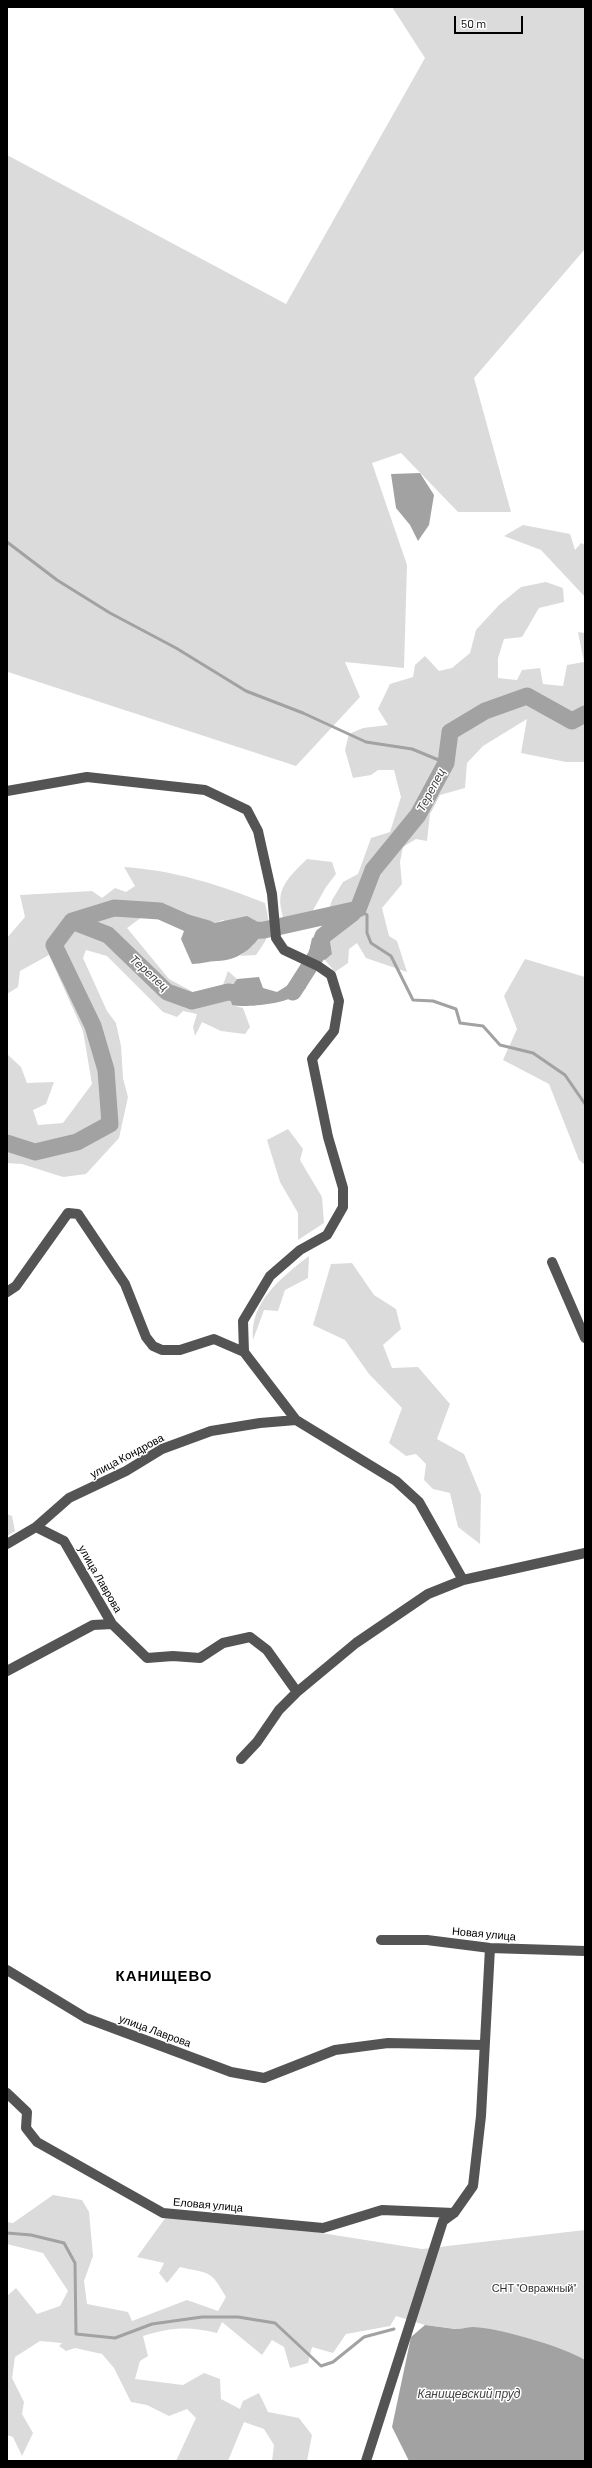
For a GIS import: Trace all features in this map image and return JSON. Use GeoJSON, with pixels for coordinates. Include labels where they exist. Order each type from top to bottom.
{"type":"FeatureCollection","features":[{"type":"Feature","properties":{"kind":"street"},"geometry":{"type":"LineString","coordinates":[[7,791],[87,777],[205,790],[247,810],[258,830],[272,894],[276,938],[284,950],[318,966],[331,975],[338,1001],[334,1031],[312,1059],[328,1137],[343,1188],[343,1207],[327,1235],[300,1250],[270,1276],[243,1321],[244,1352]]}},
{"type":"Feature","properties":{"kind":"street"},"geometry":{"type":"LineString","coordinates":[[7,1292],[16,1286],[68,1214],[74,1212],[78,1214],[125,1284],[146,1337],[153,1346],[162,1350],[180,1350],[214,1339],[244,1352],[296,1420],[396,1481],[419,1502],[463,1580]]}},
{"type":"Feature","properties":{"kind":"street"},"geometry":{"type":"LineString","coordinates":[[552,1262],[585,1338]]}},
{"type":"Feature","properties":{"kind":"street","name":"улица Кондрова"},"geometry":{"type":"LineString","coordinates":[[7,1544],[36,1527],[69,1498],[126,1471],[162,1449],[211,1431],[260,1423],[296,1420]]}},
{"type":"Feature","properties":{"kind":"street","name":"улица Лаврова"},"geometry":{"type":"LineString","coordinates":[[36,1527],[64,1541],[112,1624],[147,1658],[173,1656],[200,1658],[223,1642],[250,1637],[266,1650],[297,1692]]}},
{"type":"Feature","properties":{"kind":"street"},"geometry":{"type":"LineString","coordinates":[[242,1759],[257,1742],[279,1710],[297,1692],[356,1643],[422,1598],[463,1580],[585,1553]]}},
{"type":"Feature","properties":{"kind":"street"},"geometry":{"type":"LineString","coordinates":[[7,1671],[93,1625],[112,1624]]}},
{"type":"Feature","properties":{"kind":"street","name":"Новая улица"},"geometry":{"type":"LineString","coordinates":[[381,1940],[427,1940],[490,1948],[585,1951]]}},
{"type":"Feature","properties":{"kind":"street"},"geometry":{"type":"LineString","coordinates":[[366,2461],[443,2221],[454,2213],[472,2186],[481,2116],[483,2045],[490,1948]]}},
{"type":"Feature","properties":{"kind":"street","name":"улица Лаврова"},"geometry":{"type":"LineString","coordinates":[[7,1970],[86,2018],[231,2072],[264,2078],[335,2050],[388,2043],[483,2045]]}},
{"type":"Feature","properties":{"kind":"street","name":"Еловая улица"},"geometry":{"type":"LineString","coordinates":[[7,2093],[27,2112],[26,2128],[37,2142],[163,2213],[323,2228],[382,2210],[454,2213]]}},
{"type":"Feature","properties":{"kind":"green space"},"geometry":{"type":"Polygon","coordinates":[[[392,7],[585,7],[585,249],[474,378],[511,512],[458,512],[401,453],[372,463],[407,565],[404,668],[345,662],[360,697],[296,766],[8,672],[7,155],[286,304],[425,58],[392,7]]]}},
{"type":"Feature","properties":{"kind":"green space"},"geometry":{"type":"Polygon","coordinates":[[[523,525],[570,534],[575,550],[581,543],[585,545],[585,597],[541,550],[504,536],[523,525]]]}},
{"type":"Feature","properties":{"kind":"green space"},"geometry":{"type":"Polygon","coordinates":[[[546,582],[563,588],[564,602],[539,608],[522,637],[504,639],[498,658],[498,678],[517,680],[522,670],[540,668],[543,684],[563,686],[567,665],[584,662],[578,632],[585,633],[585,762],[566,762],[521,753],[527,719],[483,746],[467,763],[465,788],[440,795],[430,814],[427,841],[416,839],[403,847],[400,862],[402,884],[382,908],[389,936],[397,941],[407,972],[366,958],[357,943],[349,949],[348,963],[335,972],[325,960],[332,954],[330,941],[324,926],[332,900],[343,882],[358,874],[371,838],[390,832],[401,797],[394,770],[378,770],[371,775],[353,778],[345,750],[349,734],[363,728],[388,725],[378,709],[390,684],[413,677],[415,665],[425,656],[439,671],[452,668],[470,653],[476,630],[499,605],[521,587],[546,582]]]}},
{"type":"Feature","properties":{"kind":"green space"},"geometry":{"type":"Polygon","coordinates":[[[307,859],[332,862],[336,874],[326,887],[302,930],[288,931],[281,908],[280,899],[282,891],[285,883],[307,859]]]}},
{"type":"Feature","properties":{"kind":"green space"},"geometry":{"type":"Polygon","coordinates":[[[124,867],[160,871],[196,879],[265,903],[269,931],[265,941],[256,955],[240,956],[254,945],[223,920],[214,923],[198,919],[178,926],[152,917],[142,917],[127,928],[169,979],[193,992],[223,985],[228,971],[237,979],[228,992],[232,1005],[243,1008],[250,1027],[245,1034],[221,1031],[202,1022],[195,1036],[193,1027],[197,1014],[183,1011],[177,1017],[163,1012],[107,956],[86,950],[83,958],[107,1011],[116,1023],[121,1046],[123,1078],[128,1097],[119,1138],[86,1174],[63,1177],[22,1164],[7,1163],[7,1054],[21,1067],[27,1083],[54,1082],[46,1104],[33,1110],[38,1125],[63,1123],[92,1084],[83,1031],[49,955],[20,971],[18,987],[7,994],[7,938],[25,917],[20,895],[92,891],[102,898],[115,888],[126,892],[135,886],[124,867]]]}},
{"type":"Feature","properties":{"kind":"green space"},"geometry":{"type":"Polygon","coordinates":[[[525,959],[585,977],[585,1165],[579,1160],[549,1084],[503,1060],[517,1029],[504,996],[525,959]]]}},
{"type":"Feature","properties":{"kind":"green space"},"geometry":{"type":"Polygon","coordinates":[[[288,1129],[303,1149],[300,1160],[322,1197],[324,1223],[298,1240],[298,1213],[280,1182],[267,1140],[288,1129]]]}},
{"type":"Feature","properties":{"kind":"green space"},"geometry":{"type":"Polygon","coordinates":[[[309,1256],[308,1278],[285,1290],[278,1311],[264,1310],[253,1340],[253,1326],[256,1314],[262,1302],[278,1282],[309,1256]]]}},
{"type":"Feature","properties":{"kind":"green space"},"geometry":{"type":"Polygon","coordinates":[[[352,1263],[374,1295],[396,1309],[401,1329],[383,1345],[392,1368],[418,1367],[450,1404],[437,1439],[464,1454],[481,1495],[480,1544],[458,1527],[450,1493],[433,1489],[424,1480],[426,1464],[416,1454],[406,1456],[389,1443],[402,1408],[369,1374],[345,1340],[313,1325],[331,1264],[352,1263]]]}},
{"type":"Feature","properties":{"kind":"green space"},"geometry":{"type":"Polygon","coordinates":[[[7,1514],[12,1516],[15,1531],[7,1536],[7,1514]]]}},
{"type":"Feature","properties":{"kind":"green space","name":"СНТ \"Овражный\""},"geometry":{"type":"Polygon","coordinates":[[[53,2195],[82,2200],[89,2212],[93,2256],[84,2281],[87,2304],[128,2312],[132,2321],[187,2300],[218,2311],[226,2297],[216,2281],[204,2272],[180,2267],[167,2283],[159,2273],[164,2263],[137,2257],[166,2217],[265,2224],[422,2249],[585,2230],[585,2360],[535,2340],[474,2327],[457,2329],[425,2325],[396,2316],[390,2326],[346,2334],[333,2353],[312,2347],[308,2363],[290,2368],[284,2347],[272,2340],[262,2355],[222,2322],[217,2333],[198,2329],[180,2328],[153,2333],[143,2336],[148,2356],[140,2361],[135,2379],[183,2385],[204,2373],[220,2379],[221,2399],[240,2409],[243,2401],[259,2393],[268,2412],[299,2418],[312,2435],[307,2461],[272,2461],[274,2445],[264,2429],[244,2422],[228,2461],[176,2461],[196,2418],[187,2409],[169,2416],[147,2405],[131,2402],[114,2368],[102,2354],[75,2348],[66,2351],[59,2346],[62,2343],[40,2341],[15,2357],[12,2378],[24,2402],[22,2414],[33,2433],[22,2456],[13,2437],[7,2435],[7,2296],[16,2288],[37,2314],[60,2306],[68,2291],[43,2253],[7,2244],[7,2222],[13,2223],[53,2195]]]}},
{"type":"Feature","properties":{"kind":"water"},"geometry":{"type":"Polygon","coordinates":[[[420,473],[434,495],[429,525],[418,541],[410,525],[396,508],[391,474],[420,473]]]}},
{"type":"Feature","properties":{"kind":"water"},"geometry":{"type":"Polygon","coordinates":[[[247,916],[258,922],[264,930],[250,948],[239,956],[225,960],[192,964],[181,939],[187,923],[198,919],[214,923],[247,916]]]}},
{"type":"Feature","properties":{"kind":"water"},"geometry":{"type":"Polygon","coordinates":[[[323,936],[330,941],[332,954],[325,960],[311,954],[310,947],[312,938],[323,936]]]}},
{"type":"Feature","properties":{"kind":"water"},"geometry":{"type":"Polygon","coordinates":[[[306,974],[306,988],[297,995],[280,1002],[263,1005],[232,1005],[228,992],[237,979],[259,977],[263,988],[277,992],[306,974]]]}},
{"type":"Feature","properties":{"kind":"water","name":"Канищевский пруд"},"geometry":{"type":"Polygon","coordinates":[[[425,2325],[455,2329],[474,2327],[485,2328],[515,2334],[547,2344],[585,2360],[585,2461],[409,2461],[392,2427],[411,2337],[425,2325]]]}},
{"type":"Feature","properties":{"kind":"waterway"},"geometry":{"type":"LineString","coordinates":[[7,542],[57,580],[110,613],[176,648],[246,691],[303,713],[366,742],[412,749],[446,763]]}},
{"type":"Feature","properties":{"kind":"waterway","name":"Терепец"},"geometry":{"type":"LineString","coordinates":[[242,931],[264,930],[358,909],[373,870],[418,815],[446,763],[450,732],[485,711],[527,696],[572,721],[585,714]]}},
{"type":"Feature","properties":{"kind":"waterway","name":"Терепец"},"geometry":{"type":"LineString","coordinates":[[7,1143],[35,1152],[77,1142],[110,1124],[106,1070],[93,1026],[54,945],[72,921],[114,908],[160,911],[187,923],[208,929]]}},
{"type":"Feature","properties":{"kind":"waterway"},"geometry":{"type":"LineString","coordinates":[[358,909],[367,915],[367,933],[371,943],[391,956],[413,1000],[433,1001],[456,1009],[460,1023],[483,1026],[500,1045],[533,1053],[565,1075],[585,1104]]}},
{"type":"Feature","properties":{"kind":"waterway","name":"Терепец"},"geometry":{"type":"LineString","coordinates":[[293,992],[316,956],[323,936],[353,913]]}},
{"type":"Feature","properties":{"kind":"waterway","name":"Терепец"},"geometry":{"type":"LineString","coordinates":[[72,921],[108,935],[167,992],[192,1001],[228,992],[251,995]]}},
{"type":"Feature","properties":{"kind":"waterway"},"geometry":{"type":"LineString","coordinates":[[7,2233],[31,2235],[64,2243],[75,2263],[76,2334],[115,2338],[152,2324],[202,2317],[238,2317],[275,2323],[321,2366],[333,2362],[364,2337],[394,2329]]}},
{"type":"Feature","properties":{"kind":"district","name":"КАНИЩЕВО"},"geometry":{"type":"Point","coordinates":[164,1976]}}]}
